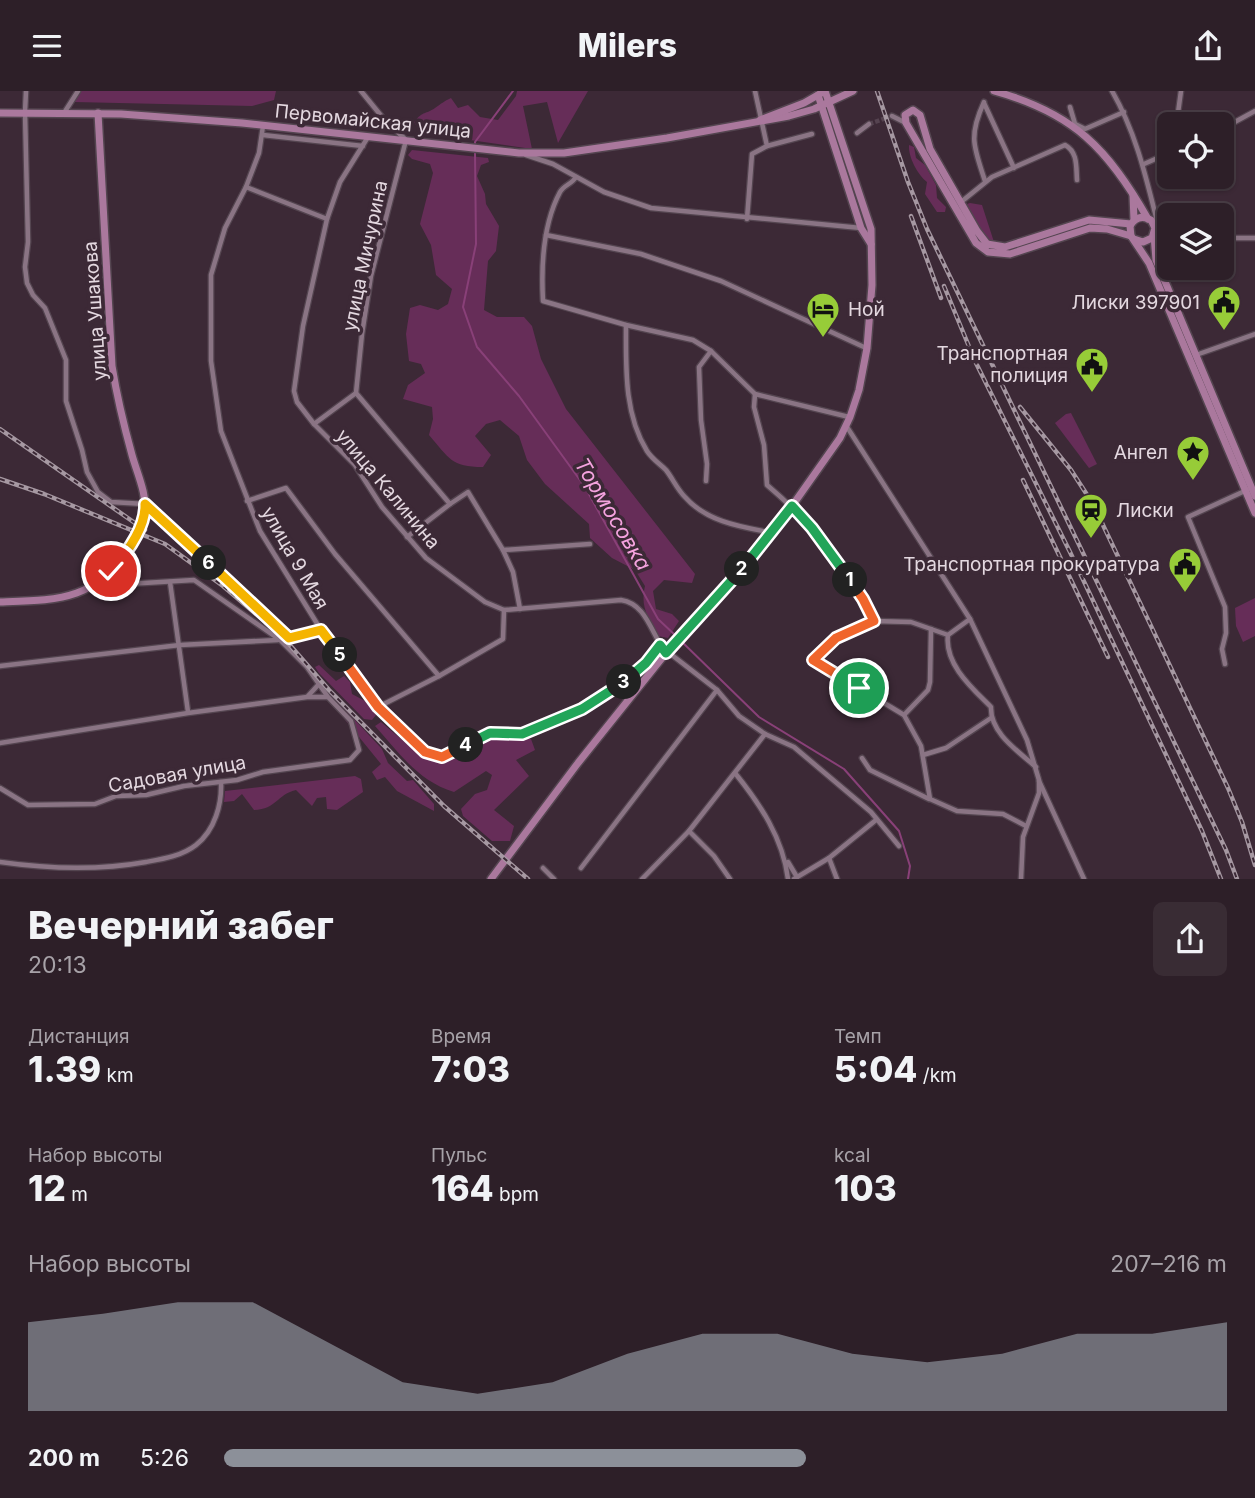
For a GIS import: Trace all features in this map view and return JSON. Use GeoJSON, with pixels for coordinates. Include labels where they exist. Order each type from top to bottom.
{"type":"FeatureCollection","features":[{"type":"Feature","properties":{"kind":"main road","name":"Первомайская улица"},"geometry":{"type":"LineString","coordinates":[[0,113],[98,113],[263,126],[519,153],[564,153],[789,116],[853,91]]}},
{"type":"Feature","properties":{"kind":"main road"},"geometry":{"type":"LineString","coordinates":[[994,91],[1031,102],[1064,120],[1105,155],[1133,191],[1154,226],[1156,260],[1192,357]]}},
{"type":"Feature","properties":{"kind":"main road","name":"Первомайская улица"},"geometry":{"type":"LineString","coordinates":[[760,120],[804,103],[820,92]]}},
{"type":"Feature","properties":{"kind":"main road"},"geometry":{"type":"LineString","coordinates":[[491,879],[667,652],[772,533],[850,417],[859,390],[867,348],[872,285],[870,229],[820,92]]}},
{"type":"Feature","properties":{"kind":"main road"},"geometry":{"type":"LineString","coordinates":[[825,103],[862,229],[871,245]]}},
{"type":"Feature","properties":{"kind":"main road"},"geometry":{"type":"LineString","coordinates":[[1148,219],[1142,217],[1133,222],[1089,221],[1014,245],[995,246],[983,241],[930,149],[918,112],[911,111],[905,115],[907,125],[970,236],[985,251],[1000,255],[1010,254],[1090,228],[1107,229],[1146,241],[1154,235]]}},
{"type":"Feature","properties":{"kind":"main road","name":"улица Ушакова"},"geometry":{"type":"LineString","coordinates":[[98,113],[112,366],[116,392],[145,504],[145,515],[140,526],[111,571]]}},
{"type":"Feature","properties":{"kind":"main road"},"geometry":{"type":"LineString","coordinates":[[907,125],[917,125],[921,118]]}},
{"type":"Feature","properties":{"kind":"main road"},"geometry":{"type":"LineString","coordinates":[[1133,191],[1133,238],[1149,263],[1192,357],[1250,492],[1255,513]]}},
{"type":"Feature","properties":{"kind":"main road"},"geometry":{"type":"LineString","coordinates":[[862,229],[870,229]]}},
{"type":"Feature","properties":{"kind":"main road"},"geometry":{"type":"LineString","coordinates":[[0,602],[67,597],[83,592],[111,571]]}},
{"type":"Feature","properties":{"kind":"street"},"geometry":{"type":"LineString","coordinates":[[26,91],[28,241],[24,267],[27,283],[33,295],[45,308],[66,360],[66,401],[87,472],[98,492],[111,502],[145,504],[289,638],[321,630]]}},
{"type":"Feature","properties":{"kind":"street"},"geometry":{"type":"LineString","coordinates":[[64,113],[78,91]]}},
{"type":"Feature","properties":{"kind":"street"},"geometry":{"type":"LineString","coordinates":[[360,91],[406,140]]}},
{"type":"Feature","properties":{"kind":"street"},"geometry":{"type":"LineString","coordinates":[[755,91],[767,146]]}},
{"type":"Feature","properties":{"kind":"street"},"geometry":{"type":"LineString","coordinates":[[1112,91],[1124,112],[1144,164],[1156,217],[1154,226]]}},
{"type":"Feature","properties":{"kind":"street"},"geometry":{"type":"LineString","coordinates":[[1178,112],[1181,91]]}},
{"type":"Feature","properties":{"kind":"street"},"geometry":{"type":"LineString","coordinates":[[985,181],[973,140],[975,125],[984,102],[1014,168]]}},
{"type":"Feature","properties":{"kind":"street"},"geometry":{"type":"LineString","coordinates":[[1070,107],[1075,124],[1085,129],[1124,112]]}},
{"type":"Feature","properties":{"kind":"street"},"geometry":{"type":"LineString","coordinates":[[1234,122],[1255,111]]}},
{"type":"Feature","properties":{"kind":"street"},"geometry":{"type":"LineString","coordinates":[[892,116],[907,125]]}},
{"type":"Feature","properties":{"kind":"street"},"geometry":{"type":"LineString","coordinates":[[857,133],[869,124]]}},
{"type":"Feature","properties":{"kind":"street","name":"улица 9 Мая"},"geometry":{"type":"LineString","coordinates":[[263,126],[259,153],[222,240],[211,275],[211,361],[221,431],[260,531],[321,630],[378,707],[425,752],[442,757],[490,733],[522,734],[582,709],[620,686],[646,663],[660,645]]}},
{"type":"Feature","properties":{"kind":"street"},"geometry":{"type":"LineString","coordinates":[[747,219],[752,155],[767,146],[811,134]]}},
{"type":"Feature","properties":{"kind":"street"},"geometry":{"type":"LineString","coordinates":[[263,135],[363,146]]}},
{"type":"Feature","properties":{"kind":"street","name":"улица Калинина"},"geometry":{"type":"LineString","coordinates":[[368,137],[340,182],[327,219],[303,326],[295,391],[297,402],[314,424],[355,465],[382,506],[426,558],[485,602],[504,610]]}},
{"type":"Feature","properties":{"kind":"street","name":"улица Мичурина"},"geometry":{"type":"LineString","coordinates":[[356,393],[371,276],[406,140]]}},
{"type":"Feature","properties":{"kind":"street"},"geometry":{"type":"LineString","coordinates":[[960,203],[985,181],[1065,145],[1075,154],[1077,180]]}},
{"type":"Feature","properties":{"kind":"street","name":"Первомайская улица"},"geometry":{"type":"LineString","coordinates":[[519,153],[553,164],[604,193],[650,208],[862,229]]}},
{"type":"Feature","properties":{"kind":"street"},"geometry":{"type":"LineString","coordinates":[[1144,164],[1157,158]]}},
{"type":"Feature","properties":{"kind":"street"},"geometry":{"type":"LineString","coordinates":[[576,177],[561,190],[546,235],[541,267],[543,301],[626,325],[693,340],[711,351],[755,394],[850,417]]}},
{"type":"Feature","properties":{"kind":"street"},"geometry":{"type":"LineString","coordinates":[[246,187],[327,219]]}},
{"type":"Feature","properties":{"kind":"street"},"geometry":{"type":"LineString","coordinates":[[546,235],[641,254],[721,281],[867,348]]}},
{"type":"Feature","properties":{"kind":"street"},"geometry":{"type":"LineString","coordinates":[[1234,238],[1255,238]]}},
{"type":"Feature","properties":{"kind":"street"},"geometry":{"type":"LineString","coordinates":[[626,325],[626,365],[631,411],[648,453],[667,471],[685,497],[706,515],[733,525],[772,533]]}},
{"type":"Feature","properties":{"kind":"street"},"geometry":{"type":"LineString","coordinates":[[1192,357],[1255,334]]}},
{"type":"Feature","properties":{"kind":"street"},"geometry":{"type":"LineString","coordinates":[[706,481],[699,367],[711,351]]}},
{"type":"Feature","properties":{"kind":"street"},"geometry":{"type":"LineString","coordinates":[[314,424],[356,393],[450,504]]}},
{"type":"Feature","properties":{"kind":"street"},"geometry":{"type":"LineString","coordinates":[[755,394],[754,407],[764,445],[767,485],[812,528],[863,599],[874,621]]}},
{"type":"Feature","properties":{"kind":"street"},"geometry":{"type":"LineString","coordinates":[[846,426],[970,619],[1011,703],[1027,740],[1039,780],[1084,879]]}},
{"type":"Feature","properties":{"kind":"street"},"geometry":{"type":"LineString","coordinates":[[247,501],[286,488],[335,554],[439,676]]}},
{"type":"Feature","properties":{"kind":"street"},"geometry":{"type":"LineString","coordinates":[[407,537],[468,492],[503,549],[513,572],[520,608]]}},
{"type":"Feature","properties":{"kind":"street"},"geometry":{"type":"LineString","coordinates":[[1225,664],[1222,649],[1226,633],[1225,607],[1188,517],[1250,492]]}},
{"type":"Feature","properties":{"kind":"street"},"geometry":{"type":"LineString","coordinates":[[503,549],[590,544]]}},
{"type":"Feature","properties":{"kind":"street"},"geometry":{"type":"LineString","coordinates":[[111,571],[127,584],[194,580],[280,640],[307,667],[328,697]]}},
{"type":"Feature","properties":{"kind":"street"},"geometry":{"type":"LineString","coordinates":[[170,582],[188,712]]}},
{"type":"Feature","properties":{"kind":"street"},"geometry":{"type":"LineString","coordinates":[[378,707],[503,639],[504,610],[630,601],[643,612],[660,645],[667,652],[717,690],[738,716],[765,734],[794,747],[871,812],[899,846]]}},
{"type":"Feature","properties":{"kind":"street"},"geometry":{"type":"LineString","coordinates":[[970,619],[948,635],[952,660],[968,683],[991,707],[991,718],[1006,741],[1036,767]]}},
{"type":"Feature","properties":{"kind":"street"},"geometry":{"type":"LineString","coordinates":[[930,800],[921,746],[904,715],[813,660],[836,638],[874,621],[911,622],[948,635]]}},
{"type":"Feature","properties":{"kind":"street"},"geometry":{"type":"LineString","coordinates":[[904,715],[928,690],[931,629]]}},
{"type":"Feature","properties":{"kind":"street"},"geometry":{"type":"LineString","coordinates":[[0,666],[180,645],[280,640]]}},
{"type":"Feature","properties":{"kind":"street"},"geometry":{"type":"LineString","coordinates":[[307,697],[319,684]]}},
{"type":"Feature","properties":{"kind":"street"},"geometry":{"type":"LineString","coordinates":[[581,868],[717,690]]}},
{"type":"Feature","properties":{"kind":"street"},"geometry":{"type":"LineString","coordinates":[[0,743],[188,712],[307,697],[328,697]]}},
{"type":"Feature","properties":{"kind":"street","name":"Садовая улица"},"geometry":{"type":"LineString","coordinates":[[0,788],[28,805],[95,804],[116,796],[146,795],[184,786],[237,780],[263,772],[350,760],[359,750],[351,721],[328,697]]}},
{"type":"Feature","properties":{"kind":"street"},"geometry":{"type":"LineString","coordinates":[[923,755],[946,748],[991,718]]}},
{"type":"Feature","properties":{"kind":"street"},"geometry":{"type":"LineString","coordinates":[[642,879],[689,831],[765,734]]}},
{"type":"Feature","properties":{"kind":"street"},"geometry":{"type":"LineString","coordinates":[[862,758],[870,769],[930,800],[957,811],[1003,814],[1026,826]]}},
{"type":"Feature","properties":{"kind":"street"},"geometry":{"type":"LineString","coordinates":[[735,773],[767,818],[796,878],[829,858],[876,820]]}},
{"type":"Feature","properties":{"kind":"street"},"geometry":{"type":"LineString","coordinates":[[1021,879],[1026,826],[1036,804],[1039,780]]}},
{"type":"Feature","properties":{"kind":"street"},"geometry":{"type":"LineString","coordinates":[[0,862],[40,868],[79,869],[120,867],[173,857],[197,844],[215,819],[222,800],[221,782]]}},
{"type":"Feature","properties":{"kind":"street"},"geometry":{"type":"LineString","coordinates":[[689,831],[714,856],[730,879]]}},
{"type":"Feature","properties":{"kind":"street"},"geometry":{"type":"LineString","coordinates":[[785,858],[788,879]]}},
{"type":"Feature","properties":{"kind":"street"},"geometry":{"type":"LineString","coordinates":[[829,858],[837,879]]}},
{"type":"Feature","properties":{"kind":"street"},"geometry":{"type":"LineString","coordinates":[[542,868],[554,879]]}},
{"type":"Feature","properties":{"kind":"shaded area"},"geometry":{"type":"Polygon","coordinates":[[[81,91],[276,91],[274,100],[252,106],[74,102],[81,91]]]}},
{"type":"Feature","properties":{"kind":"shaded area"},"geometry":{"type":"Polygon","coordinates":[[[517,91],[588,91],[558,143],[547,102],[523,106],[532,149],[421,133],[414,122],[422,114],[451,98],[458,108],[468,105],[480,117],[498,120],[517,91]]]}},
{"type":"Feature","properties":{"kind":"shaded area"},"geometry":{"type":"Polygon","coordinates":[[[909,145],[914,147],[916,158],[925,165],[936,185],[937,198],[946,207],[945,212],[937,212],[925,194],[927,182],[914,165],[909,145]]]}},
{"type":"Feature","properties":{"kind":"shaded area"},"geometry":{"type":"Polygon","coordinates":[[[412,150],[488,158],[489,162],[481,165],[477,176],[485,194],[486,204],[499,226],[496,251],[488,261],[484,310],[497,317],[524,317],[532,326],[541,359],[566,409],[695,574],[692,583],[664,580],[653,591],[656,609],[672,614],[679,621],[668,638],[658,636],[648,617],[644,606],[645,586],[635,570],[612,558],[590,538],[589,524],[545,484],[527,460],[519,436],[500,420],[486,424],[475,436],[491,455],[483,467],[457,463],[441,450],[429,435],[433,419],[432,407],[403,399],[408,385],[425,373],[421,364],[409,361],[406,334],[410,308],[420,305],[438,310],[448,304],[452,289],[436,275],[431,245],[420,224],[433,173],[430,164],[412,159],[408,155],[412,150]]]}},
{"type":"Feature","properties":{"kind":"shaded area"},"geometry":{"type":"Polygon","coordinates":[[[967,204],[982,205],[994,242],[978,227],[967,204]]]}},
{"type":"Feature","properties":{"kind":"shaded area"},"geometry":{"type":"Polygon","coordinates":[[[1071,413],[1097,464],[1089,468],[1055,423],[1071,413]]]}},
{"type":"Feature","properties":{"kind":"shaded area"},"geometry":{"type":"Polygon","coordinates":[[[1255,598],[1255,636],[1243,642],[1236,626],[1235,608],[1255,598]]]}},
{"type":"Feature","properties":{"kind":"shaded area"},"geometry":{"type":"Polygon","coordinates":[[[319,665],[336,681],[344,676],[350,682],[352,694],[365,701],[376,715],[372,720],[364,719],[319,673],[315,667],[319,665]]]}},
{"type":"Feature","properties":{"kind":"shaded area"},"geometry":{"type":"Polygon","coordinates":[[[324,687],[382,749],[388,763],[407,781],[413,780],[434,804],[434,811],[397,791],[385,777],[377,780],[372,772],[381,764],[320,689],[324,687]]]}},
{"type":"Feature","properties":{"kind":"shaded area"},"geometry":{"type":"Polygon","coordinates":[[[381,722],[421,756],[437,762],[493,738],[531,739],[535,750],[516,760],[529,776],[494,810],[514,826],[510,841],[492,841],[463,816],[461,809],[475,794],[487,790],[492,775],[486,771],[454,792],[441,787],[401,756],[375,726],[381,722]]]}},
{"type":"Feature","properties":{"kind":"shaded area"},"geometry":{"type":"Polygon","coordinates":[[[355,776],[361,779],[363,792],[337,810],[327,809],[326,797],[317,798],[312,806],[296,790],[262,809],[254,810],[242,794],[234,801],[224,802],[225,791],[355,776]]]}},
{"type":"Feature","properties":{"kind":"waterway","name":"Тормосовка"},"geometry":{"type":"LineString","coordinates":[[475,147],[475,142],[513,91]]}},
{"type":"Feature","properties":{"kind":"waterway","name":"Тормосовка"},"geometry":{"type":"LineString","coordinates":[[475,152],[476,244],[463,307],[477,347],[519,396],[585,487],[658,619],[676,636]]}},
{"type":"Feature","properties":{"kind":"waterway","name":"Тормосовка"},"geometry":{"type":"LineString","coordinates":[[680,640],[759,717],[844,769],[899,831],[910,866],[908,879]]}},
{"type":"Feature","properties":{"kind":"tunnel"},"geometry":{"type":"LineString","coordinates":[[869,124],[892,116]]}},
{"type":"Feature","properties":{"kind":"railway"},"geometry":{"type":"LineString","coordinates":[[877,91],[927,229],[1226,850],[1237,879]]}},
{"type":"Feature","properties":{"kind":"railway"},"geometry":{"type":"LineString","coordinates":[[911,216],[941,298]]}},
{"type":"Feature","properties":{"kind":"railway"},"geometry":{"type":"LineString","coordinates":[[944,286],[975,361],[1070,552],[1202,831],[1221,879]]}},
{"type":"Feature","properties":{"kind":"railway"},"geometry":{"type":"LineString","coordinates":[[1020,407],[1071,470],[1093,504],[1228,788],[1255,865]]}},
{"type":"Feature","properties":{"kind":"railway"},"geometry":{"type":"LineString","coordinates":[[0,429],[145,530]]}},
{"type":"Feature","properties":{"kind":"railway"},"geometry":{"type":"LineString","coordinates":[[0,479],[44,494],[165,544],[223,586],[282,636],[329,690],[444,806],[528,879]]}},
{"type":"Feature","properties":{"kind":"railway"},"geometry":{"type":"LineString","coordinates":[[1023,480],[1108,657]]}},
{"type":"Feature","properties":{"kind":"place","name":"Лиски 397901"},"geometry":{"type":"Point","coordinates":[1224,332]}},
{"type":"Feature","properties":{"kind":"place","name":"Ной"},"geometry":{"type":"Point","coordinates":[823,339]}},
{"type":"Feature","properties":{"kind":"place","name":"Транспортная полиция"},"geometry":{"type":"Point","coordinates":[1092,394]}},
{"type":"Feature","properties":{"kind":"place","name":"Ангел"},"geometry":{"type":"Point","coordinates":[1193,482]}},
{"type":"Feature","properties":{"kind":"place","name":"Лиски"},"geometry":{"type":"Point","coordinates":[1091,540]}},
{"type":"Feature","properties":{"kind":"place","name":"Транспортная прокуратура"},"geometry":{"type":"Point","coordinates":[1185,594]}},
{"type":"Feature","properties":{"kind":"route"},"geometry":{"type":"LineString","coordinates":[[111,571],[137,532],[145,515],[145,504],[289,638],[321,630],[378,707],[425,752],[442,757],[490,733],[522,734],[582,709],[620,686],[646,663],[660,645],[666,653],[752,558],[792,506],[812,528],[863,599],[874,621],[836,638],[813,660],[859,688]]}}]}
